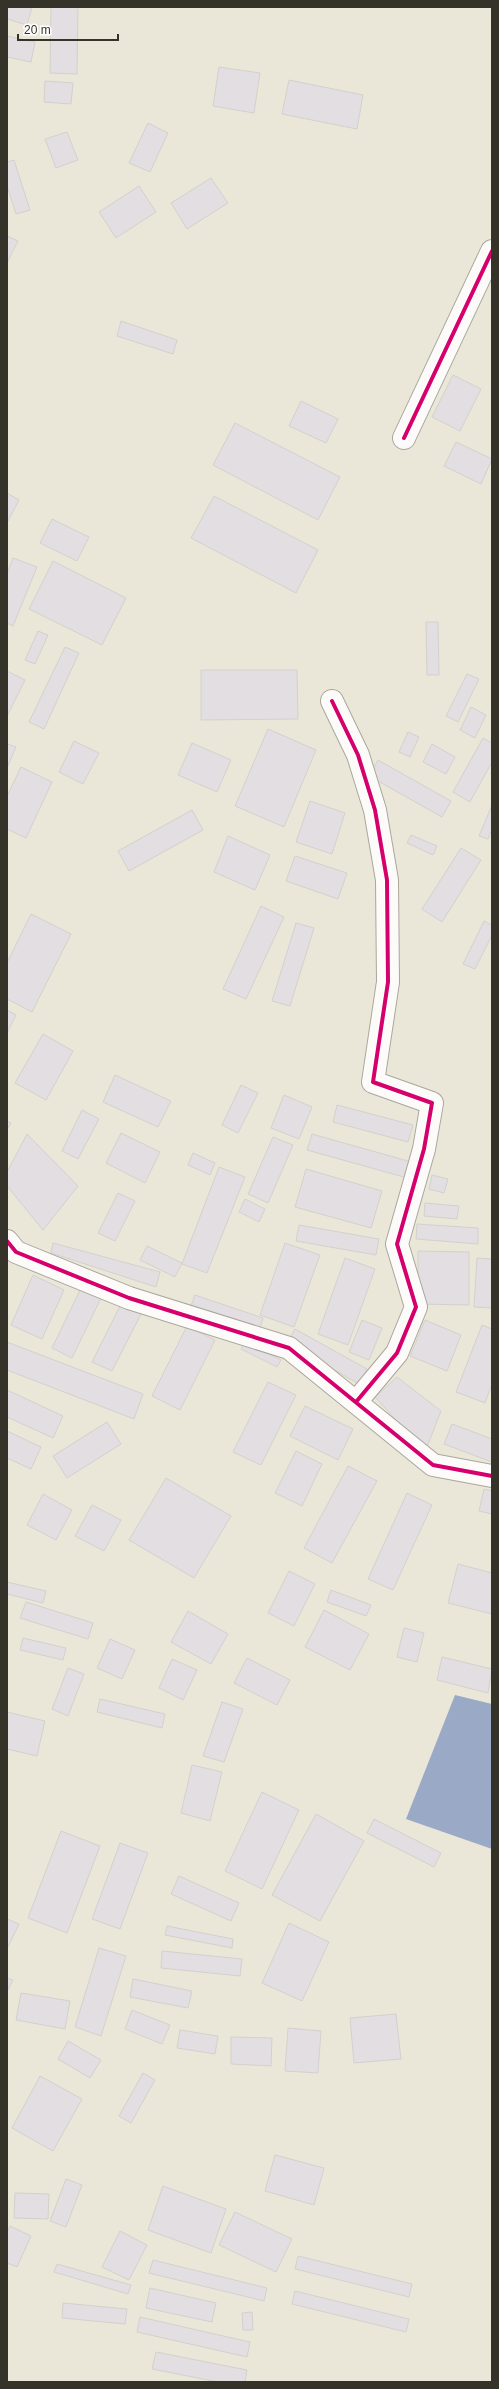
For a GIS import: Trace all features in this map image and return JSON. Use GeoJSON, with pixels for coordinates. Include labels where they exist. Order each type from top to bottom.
{"type":"FeatureCollection","features":[{"type":"Feature","properties":{"kind":"street"},"geometry":{"type":"LineString","coordinates":[[404,438],[492,251]]}},
{"type":"Feature","properties":{"kind":"street"},"geometry":{"type":"LineString","coordinates":[[332,701],[358,755],[375,810],[387,880],[388,982],[373,1082],[432,1103],[424,1149],[397,1244],[416,1307],[397,1353],[356,1402]]}},
{"type":"Feature","properties":{"kind":"street"},"geometry":{"type":"LineString","coordinates":[[7,1241],[16,1252],[129,1298],[289,1348],[433,1465],[492,1476]]}},
{"type":"Feature","properties":{"kind":"water"},"geometry":{"type":"Polygon","coordinates":[[[455,1695],[492,1704],[492,1849],[406,1819],[455,1695]]]}},
{"type":"Feature","properties":{"kind":"building"},"geometry":{"type":"Polygon","coordinates":[[[7,7],[32,7],[27,25],[7,19],[7,7]]]}},
{"type":"Feature","properties":{"kind":"building"},"geometry":{"type":"Polygon","coordinates":[[[51,7],[78,7],[77,74],[50,73],[51,7]]]}},
{"type":"Feature","properties":{"kind":"building"},"geometry":{"type":"Polygon","coordinates":[[[7,36],[35,42],[31,62],[7,57],[7,36]]]}},
{"type":"Feature","properties":{"kind":"building"},"geometry":{"type":"Polygon","coordinates":[[[219,67],[260,73],[254,113],[213,106],[219,67]]]}},
{"type":"Feature","properties":{"kind":"building"},"geometry":{"type":"Polygon","coordinates":[[[289,80],[363,95],[357,129],[282,114],[289,80]]]}},
{"type":"Feature","properties":{"kind":"building"},"geometry":{"type":"Polygon","coordinates":[[[45,81],[73,83],[71,104],[44,102],[45,81]]]}},
{"type":"Feature","properties":{"kind":"building"},"geometry":{"type":"Polygon","coordinates":[[[148,123],[168,133],[150,172],[129,163],[148,123]]]}},
{"type":"Feature","properties":{"kind":"building"},"geometry":{"type":"Polygon","coordinates":[[[67,132],[78,160],[56,168],[45,139],[67,132]]]}},
{"type":"Feature","properties":{"kind":"building"},"geometry":{"type":"Polygon","coordinates":[[[14,160],[30,210],[16,214],[7,186],[7,162],[14,160]]]}},
{"type":"Feature","properties":{"kind":"building"},"geometry":{"type":"Polygon","coordinates":[[[211,178],[228,203],[187,229],[171,203],[211,178]]]}},
{"type":"Feature","properties":{"kind":"building"},"geometry":{"type":"Polygon","coordinates":[[[139,186],[156,212],[116,238],[99,212],[139,186]]]}},
{"type":"Feature","properties":{"kind":"building"},"geometry":{"type":"Polygon","coordinates":[[[7,236],[18,241],[7,263],[7,236]]]}},
{"type":"Feature","properties":{"kind":"building"},"geometry":{"type":"Polygon","coordinates":[[[121,321],[177,340],[173,354],[117,336],[121,321]]]}},
{"type":"Feature","properties":{"kind":"building"},"geometry":{"type":"Polygon","coordinates":[[[453,375],[481,389],[460,431],[432,417],[453,375]]]}},
{"type":"Feature","properties":{"kind":"building"},"geometry":{"type":"Polygon","coordinates":[[[301,401],[338,419],[326,443],[289,426],[301,401]]]}},
{"type":"Feature","properties":{"kind":"building"},"geometry":{"type":"Polygon","coordinates":[[[235,423],[340,477],[318,520],[213,465],[235,423]]]}},
{"type":"Feature","properties":{"kind":"building"},"geometry":{"type":"Polygon","coordinates":[[[456,442],[492,459],[481,484],[444,466],[456,442]]]}},
{"type":"Feature","properties":{"kind":"building"},"geometry":{"type":"Polygon","coordinates":[[[7,493],[19,500],[7,523],[7,493]]]}},
{"type":"Feature","properties":{"kind":"building"},"geometry":{"type":"Polygon","coordinates":[[[214,496],[318,550],[296,593],[191,538],[214,496]]]}},
{"type":"Feature","properties":{"kind":"building"},"geometry":{"type":"Polygon","coordinates":[[[52,519],[89,537],[77,561],[40,543],[52,519]]]}},
{"type":"Feature","properties":{"kind":"building"},"geometry":{"type":"Polygon","coordinates":[[[13,558],[37,567],[13,626],[7,623],[7,574],[13,558]]]}},
{"type":"Feature","properties":{"kind":"building"},"geometry":{"type":"Polygon","coordinates":[[[53,561],[126,598],[102,645],[29,609],[53,561]]]}},
{"type":"Feature","properties":{"kind":"building"},"geometry":{"type":"Polygon","coordinates":[[[426,622],[438,622],[439,675],[427,675],[426,622]]]}},
{"type":"Feature","properties":{"kind":"building"},"geometry":{"type":"Polygon","coordinates":[[[38,631],[48,635],[35,664],[25,660],[38,631]]]}},
{"type":"Feature","properties":{"kind":"building"},"geometry":{"type":"Polygon","coordinates":[[[65,647],[79,653],[44,729],[29,722],[65,647]]]}},
{"type":"Feature","properties":{"kind":"building"},"geometry":{"type":"Polygon","coordinates":[[[201,670],[297,670],[298,719],[201,720],[201,670]]]}},
{"type":"Feature","properties":{"kind":"building"},"geometry":{"type":"Polygon","coordinates":[[[7,671],[25,680],[7,716],[7,671]]]}},
{"type":"Feature","properties":{"kind":"building"},"geometry":{"type":"Polygon","coordinates":[[[467,674],[479,679],[458,722],[446,716],[467,674]]]}},
{"type":"Feature","properties":{"kind":"building"},"geometry":{"type":"Polygon","coordinates":[[[471,707],[486,715],[475,738],[460,730],[471,707]]]}},
{"type":"Feature","properties":{"kind":"building"},"geometry":{"type":"Polygon","coordinates":[[[268,729],[316,750],[284,827],[235,806],[268,729]]]}},
{"type":"Feature","properties":{"kind":"building"},"geometry":{"type":"Polygon","coordinates":[[[408,732],[419,737],[410,757],[399,752],[408,732]]]}},
{"type":"Feature","properties":{"kind":"building"},"geometry":{"type":"Polygon","coordinates":[[[483,738],[492,743],[492,762],[470,802],[453,792],[483,738]]]}},
{"type":"Feature","properties":{"kind":"building"},"geometry":{"type":"Polygon","coordinates":[[[74,741],[99,753],[83,784],[59,772],[74,741]]]}},
{"type":"Feature","properties":{"kind":"building"},"geometry":{"type":"Polygon","coordinates":[[[192,743],[231,760],[217,792],[178,775],[192,743]]]}},
{"type":"Feature","properties":{"kind":"building"},"geometry":{"type":"Polygon","coordinates":[[[7,744],[16,747],[7,768],[7,744]]]}},
{"type":"Feature","properties":{"kind":"building"},"geometry":{"type":"Polygon","coordinates":[[[432,744],[455,757],[446,774],[423,762],[432,744]]]}},
{"type":"Feature","properties":{"kind":"building"},"geometry":{"type":"Polygon","coordinates":[[[378,760],[451,801],[442,817],[369,776],[378,760]]]}},
{"type":"Feature","properties":{"kind":"building"},"geometry":{"type":"Polygon","coordinates":[[[21,767],[52,782],[26,838],[7,829],[7,796],[21,767]]]}},
{"type":"Feature","properties":{"kind":"building"},"geometry":{"type":"Polygon","coordinates":[[[310,801],[345,813],[332,854],[296,842],[310,801]]]}},
{"type":"Feature","properties":{"kind":"building"},"geometry":{"type":"Polygon","coordinates":[[[492,805],[492,829],[488,839],[479,836],[492,805]]]}},
{"type":"Feature","properties":{"kind":"building"},"geometry":{"type":"Polygon","coordinates":[[[192,810],[203,830],[129,871],[118,851],[192,810]]]}},
{"type":"Feature","properties":{"kind":"building"},"geometry":{"type":"Polygon","coordinates":[[[411,835],[437,846],[433,855],[407,843],[411,835]]]}},
{"type":"Feature","properties":{"kind":"building"},"geometry":{"type":"Polygon","coordinates":[[[228,836],[270,855],[255,890],[214,872],[228,836]]]}},
{"type":"Feature","properties":{"kind":"building"},"geometry":{"type":"Polygon","coordinates":[[[461,848],[481,860],[442,922],[422,909],[461,848]]]}},
{"type":"Feature","properties":{"kind":"building"},"geometry":{"type":"Polygon","coordinates":[[[295,856],[347,873],[338,899],[286,881],[295,856]]]}},
{"type":"Feature","properties":{"kind":"building"},"geometry":{"type":"Polygon","coordinates":[[[261,906],[284,917],[246,999],[223,989],[261,906]]]}},
{"type":"Feature","properties":{"kind":"building"},"geometry":{"type":"Polygon","coordinates":[[[31,914],[71,934],[32,1012],[7,999],[7,963],[31,914]]]}},
{"type":"Feature","properties":{"kind":"building"},"geometry":{"type":"Polygon","coordinates":[[[484,921],[492,925],[492,935],[475,969],[463,964],[484,921]]]}},
{"type":"Feature","properties":{"kind":"building"},"geometry":{"type":"Polygon","coordinates":[[[296,923],[314,928],[290,1006],[272,1001],[296,923]]]}},
{"type":"Feature","properties":{"kind":"building"},"geometry":{"type":"Polygon","coordinates":[[[7,1010],[16,1015],[7,1033],[7,1010]]]}},
{"type":"Feature","properties":{"kind":"building"},"geometry":{"type":"Polygon","coordinates":[[[43,1034],[73,1051],[46,1100],[15,1083],[43,1034]]]}},
{"type":"Feature","properties":{"kind":"building"},"geometry":{"type":"Polygon","coordinates":[[[115,1075],[171,1101],[158,1127],[103,1102],[115,1075]]]}},
{"type":"Feature","properties":{"kind":"building"},"geometry":{"type":"Polygon","coordinates":[[[241,1085],[258,1093],[238,1133],[222,1125],[241,1085]]]}},
{"type":"Feature","properties":{"kind":"building"},"geometry":{"type":"Polygon","coordinates":[[[284,1095],[312,1107],[299,1139],[271,1128],[284,1095]]]}},
{"type":"Feature","properties":{"kind":"building"},"geometry":{"type":"Polygon","coordinates":[[[337,1105],[413,1125],[408,1142],[333,1122],[337,1105]]]}},
{"type":"Feature","properties":{"kind":"building"},"geometry":{"type":"Polygon","coordinates":[[[82,1110],[99,1119],[78,1159],[62,1151],[82,1110]]]}},
{"type":"Feature","properties":{"kind":"building"},"geometry":{"type":"Polygon","coordinates":[[[7,1121],[11,1123],[7,1130],[7,1121]]]}},
{"type":"Feature","properties":{"kind":"building"},"geometry":{"type":"Polygon","coordinates":[[[121,1133],[160,1152],[145,1183],[106,1163],[121,1133]]]}},
{"type":"Feature","properties":{"kind":"building"},"geometry":{"type":"Polygon","coordinates":[[[27,1134],[78,1186],[43,1230],[7,1186],[7,1172],[27,1134]]]}},
{"type":"Feature","properties":{"kind":"building"},"geometry":{"type":"Polygon","coordinates":[[[312,1134],[415,1163],[411,1179],[307,1150],[312,1134]]]}},
{"type":"Feature","properties":{"kind":"building"},"geometry":{"type":"Polygon","coordinates":[[[273,1137],[293,1145],[268,1203],[248,1194],[273,1137]]]}},
{"type":"Feature","properties":{"kind":"building"},"geometry":{"type":"Polygon","coordinates":[[[193,1153],[215,1163],[210,1175],[188,1165],[193,1153]]]}},
{"type":"Feature","properties":{"kind":"building"},"geometry":{"type":"Polygon","coordinates":[[[219,1167],[245,1177],[207,1273],[182,1264],[219,1167]]]}},
{"type":"Feature","properties":{"kind":"building"},"geometry":{"type":"Polygon","coordinates":[[[306,1169],[382,1191],[371,1228],[295,1207],[306,1169]]]}},
{"type":"Feature","properties":{"kind":"building"},"geometry":{"type":"Polygon","coordinates":[[[432,1175],[448,1179],[444,1193],[429,1189],[432,1175]]]}},
{"type":"Feature","properties":{"kind":"building"},"geometry":{"type":"Polygon","coordinates":[[[118,1193],[135,1201],[115,1241],[98,1233],[118,1193]]]}},
{"type":"Feature","properties":{"kind":"building"},"geometry":{"type":"Polygon","coordinates":[[[245,1199],[265,1209],[259,1222],[239,1212],[245,1199]]]}},
{"type":"Feature","properties":{"kind":"building"},"geometry":{"type":"Polygon","coordinates":[[[425,1203],[459,1206],[457,1219],[424,1216],[425,1203]]]}},
{"type":"Feature","properties":{"kind":"building"},"geometry":{"type":"Polygon","coordinates":[[[417,1224],[478,1228],[478,1244],[416,1239],[417,1224]]]}},
{"type":"Feature","properties":{"kind":"building"},"geometry":{"type":"Polygon","coordinates":[[[299,1225],[379,1239],[376,1255],[296,1241],[299,1225]]]}},
{"type":"Feature","properties":{"kind":"building"},"geometry":{"type":"Polygon","coordinates":[[[53,1243],[160,1272],[156,1287],[51,1253],[53,1243]]]}},
{"type":"Feature","properties":{"kind":"building"},"geometry":{"type":"Polygon","coordinates":[[[285,1243],[320,1255],[294,1327],[260,1315],[285,1243]]]}},
{"type":"Feature","properties":{"kind":"building"},"geometry":{"type":"Polygon","coordinates":[[[147,1246],[182,1263],[175,1277],[140,1260],[147,1246]]]}},
{"type":"Feature","properties":{"kind":"building"},"geometry":{"type":"Polygon","coordinates":[[[418,1251],[469,1252],[469,1305],[418,1304],[418,1251]]]}},
{"type":"Feature","properties":{"kind":"building"},"geometry":{"type":"Polygon","coordinates":[[[345,1258],[375,1269],[348,1345],[318,1334],[345,1258]]]}},
{"type":"Feature","properties":{"kind":"building"},"geometry":{"type":"Polygon","coordinates":[[[477,1258],[492,1259],[492,1308],[474,1307],[477,1258]]]}},
{"type":"Feature","properties":{"kind":"building"},"geometry":{"type":"Polygon","coordinates":[[[33,1275],[64,1290],[42,1339],[11,1325],[33,1275]]]}},
{"type":"Feature","properties":{"kind":"building"},"geometry":{"type":"Polygon","coordinates":[[[81,1288],[101,1298],[72,1358],[52,1348],[81,1288]]]}},
{"type":"Feature","properties":{"kind":"building"},"geometry":{"type":"Polygon","coordinates":[[[195,1295],[263,1318],[260,1329],[191,1306],[195,1295]]]}},
{"type":"Feature","properties":{"kind":"building"},"geometry":{"type":"Polygon","coordinates":[[[122,1302],[142,1312],[112,1371],[92,1362],[122,1302]]]}},
{"type":"Feature","properties":{"kind":"building"},"geometry":{"type":"Polygon","coordinates":[[[362,1320],[382,1328],[369,1360],[349,1352],[362,1320]]]}},
{"type":"Feature","properties":{"kind":"building"},"geometry":{"type":"Polygon","coordinates":[[[425,1320],[461,1335],[447,1371],[410,1356],[425,1320]]]}},
{"type":"Feature","properties":{"kind":"building"},"geometry":{"type":"Polygon","coordinates":[[[482,1325],[492,1329],[492,1384],[485,1403],[456,1392],[482,1325]]]}},
{"type":"Feature","properties":{"kind":"building"},"geometry":{"type":"Polygon","coordinates":[[[187,1326],[215,1340],[180,1410],[152,1396],[187,1326]]]}},
{"type":"Feature","properties":{"kind":"building"},"geometry":{"type":"Polygon","coordinates":[[[295,1329],[367,1369],[359,1384],[287,1343],[295,1329]]]}},
{"type":"Feature","properties":{"kind":"building"},"geometry":{"type":"Polygon","coordinates":[[[7,1342],[143,1394],[134,1419],[7,1370],[7,1342]]]}},
{"type":"Feature","properties":{"kind":"building"},"geometry":{"type":"Polygon","coordinates":[[[245,1342],[281,1360],[277,1367],[241,1349],[245,1342]]]}},
{"type":"Feature","properties":{"kind":"building"},"geometry":{"type":"Polygon","coordinates":[[[397,1377],[441,1411],[425,1452],[375,1397],[397,1377]]]}},
{"type":"Feature","properties":{"kind":"building"},"geometry":{"type":"Polygon","coordinates":[[[268,1382],[296,1395],[261,1465],[233,1452],[268,1382]]]}},
{"type":"Feature","properties":{"kind":"building"},"geometry":{"type":"Polygon","coordinates":[[[7,1390],[63,1416],[53,1438],[7,1417],[7,1390]]]}},
{"type":"Feature","properties":{"kind":"building"},"geometry":{"type":"Polygon","coordinates":[[[305,1406],[353,1429],[338,1460],[290,1436],[305,1406]]]}},
{"type":"Feature","properties":{"kind":"building"},"geometry":{"type":"Polygon","coordinates":[[[107,1422],[121,1444],[67,1478],[53,1456],[107,1422]]]}},
{"type":"Feature","properties":{"kind":"building"},"geometry":{"type":"Polygon","coordinates":[[[452,1424],[492,1439],[492,1462],[444,1444],[452,1424]]]}},
{"type":"Feature","properties":{"kind":"building"},"geometry":{"type":"Polygon","coordinates":[[[7,1431],[41,1447],[31,1469],[7,1458],[7,1431]]]}},
{"type":"Feature","properties":{"kind":"building"},"geometry":{"type":"Polygon","coordinates":[[[296,1451],[322,1464],[302,1506],[275,1493],[296,1451]]]}},
{"type":"Feature","properties":{"kind":"building"},"geometry":{"type":"Polygon","coordinates":[[[348,1466],[377,1481],[332,1563],[304,1548],[348,1466]]]}},
{"type":"Feature","properties":{"kind":"building"},"geometry":{"type":"Polygon","coordinates":[[[166,1478],[231,1516],[194,1578],[129,1540],[166,1478]]]}},
{"type":"Feature","properties":{"kind":"building"},"geometry":{"type":"Polygon","coordinates":[[[484,1489],[492,1491],[492,1514],[479,1511],[484,1489]]]}},
{"type":"Feature","properties":{"kind":"building"},"geometry":{"type":"Polygon","coordinates":[[[407,1493],[432,1505],[393,1590],[368,1579],[407,1493]]]}},
{"type":"Feature","properties":{"kind":"building"},"geometry":{"type":"Polygon","coordinates":[[[43,1494],[72,1510],[56,1540],[27,1525],[43,1494]]]}},
{"type":"Feature","properties":{"kind":"building"},"geometry":{"type":"Polygon","coordinates":[[[92,1505],[121,1520],[104,1551],[75,1536],[92,1505]]]}},
{"type":"Feature","properties":{"kind":"building"},"geometry":{"type":"Polygon","coordinates":[[[458,1564],[492,1573],[492,1614],[448,1603],[458,1564]]]}},
{"type":"Feature","properties":{"kind":"building"},"geometry":{"type":"Polygon","coordinates":[[[289,1571],[315,1584],[294,1626],[268,1613],[289,1571]]]}},
{"type":"Feature","properties":{"kind":"building"},"geometry":{"type":"Polygon","coordinates":[[[7,1582],[46,1591],[43,1603],[7,1594],[7,1582]]]}},
{"type":"Feature","properties":{"kind":"building"},"geometry":{"type":"Polygon","coordinates":[[[331,1590],[371,1605],[366,1616],[327,1602],[331,1590]]]}},
{"type":"Feature","properties":{"kind":"building"},"geometry":{"type":"Polygon","coordinates":[[[26,1602],[93,1623],[88,1639],[20,1618],[26,1602]]]}},
{"type":"Feature","properties":{"kind":"building"},"geometry":{"type":"Polygon","coordinates":[[[324,1610],[369,1634],[350,1670],[305,1647],[324,1610]]]}},
{"type":"Feature","properties":{"kind":"building"},"geometry":{"type":"Polygon","coordinates":[[[188,1611],[228,1634],[211,1664],[171,1642],[188,1611]]]}},
{"type":"Feature","properties":{"kind":"building"},"geometry":{"type":"Polygon","coordinates":[[[404,1628],[424,1633],[417,1662],[397,1657],[404,1628]]]}},
{"type":"Feature","properties":{"kind":"building"},"geometry":{"type":"Polygon","coordinates":[[[23,1638],[66,1648],[63,1660],[20,1650],[23,1638]]]}},
{"type":"Feature","properties":{"kind":"building"},"geometry":{"type":"Polygon","coordinates":[[[110,1639],[135,1650],[122,1679],[97,1668],[110,1639]]]}},
{"type":"Feature","properties":{"kind":"building"},"geometry":{"type":"Polygon","coordinates":[[[442,1657],[492,1669],[488,1693],[437,1680],[442,1657]]]}},
{"type":"Feature","properties":{"kind":"building"},"geometry":{"type":"Polygon","coordinates":[[[247,1658],[290,1680],[277,1705],[234,1683],[247,1658]]]}},
{"type":"Feature","properties":{"kind":"building"},"geometry":{"type":"Polygon","coordinates":[[[172,1659],[197,1670],[183,1700],[159,1688],[172,1659]]]}},
{"type":"Feature","properties":{"kind":"building"},"geometry":{"type":"Polygon","coordinates":[[[68,1668],[84,1674],[68,1716],[52,1709],[68,1668]]]}},
{"type":"Feature","properties":{"kind":"building"},"geometry":{"type":"Polygon","coordinates":[[[100,1699],[165,1714],[162,1728],[97,1712],[100,1699]]]}},
{"type":"Feature","properties":{"kind":"building"},"geometry":{"type":"Polygon","coordinates":[[[222,1702],[243,1709],[224,1762],[203,1756],[222,1702]]]}},
{"type":"Feature","properties":{"kind":"building"},"geometry":{"type":"Polygon","coordinates":[[[7,1712],[45,1721],[37,1756],[7,1749],[7,1712]]]}},
{"type":"Feature","properties":{"kind":"building"},"geometry":{"type":"Polygon","coordinates":[[[192,1765],[222,1772],[210,1821],[181,1813],[192,1765]]]}},
{"type":"Feature","properties":{"kind":"building"},"geometry":{"type":"Polygon","coordinates":[[[262,1792],[299,1810],[262,1889],[225,1871],[262,1792]]]}},
{"type":"Feature","properties":{"kind":"building"},"geometry":{"type":"Polygon","coordinates":[[[316,1814],[364,1841],[320,1921],[272,1895],[316,1814]]]}},
{"type":"Feature","properties":{"kind":"building"},"geometry":{"type":"Polygon","coordinates":[[[374,1819],[441,1853],[434,1867],[367,1833],[374,1819]]]}},
{"type":"Feature","properties":{"kind":"building"},"geometry":{"type":"Polygon","coordinates":[[[61,1831],[100,1846],[67,1933],[28,1918],[61,1831]]]}},
{"type":"Feature","properties":{"kind":"building"},"geometry":{"type":"Polygon","coordinates":[[[120,1843],[148,1853],[120,1929],[92,1919],[120,1843]]]}},
{"type":"Feature","properties":{"kind":"building"},"geometry":{"type":"Polygon","coordinates":[[[179,1876],[239,1903],[231,1921],[171,1894],[179,1876]]]}},
{"type":"Feature","properties":{"kind":"building"},"geometry":{"type":"Polygon","coordinates":[[[7,1919],[19,1924],[7,1949],[7,1919]]]}},
{"type":"Feature","properties":{"kind":"building"},"geometry":{"type":"Polygon","coordinates":[[[289,1923],[329,1942],[302,2001],[262,1983],[289,1923]]]}},
{"type":"Feature","properties":{"kind":"building"},"geometry":{"type":"Polygon","coordinates":[[[167,1926],[233,1939],[232,1948],[165,1935],[167,1926]]]}},
{"type":"Feature","properties":{"kind":"building"},"geometry":{"type":"Polygon","coordinates":[[[99,1948],[126,1956],[101,2036],[75,2027],[99,1948]]]}},
{"type":"Feature","properties":{"kind":"building"},"geometry":{"type":"Polygon","coordinates":[[[162,1951],[242,1959],[240,1976],[161,1968],[162,1951]]]}},
{"type":"Feature","properties":{"kind":"building"},"geometry":{"type":"Polygon","coordinates":[[[7,1978],[13,1980],[7,1992],[7,1978]]]}},
{"type":"Feature","properties":{"kind":"building"},"geometry":{"type":"Polygon","coordinates":[[[133,1979],[192,1991],[188,2008],[130,1997],[133,1979]]]}},
{"type":"Feature","properties":{"kind":"building"},"geometry":{"type":"Polygon","coordinates":[[[21,1993],[70,2001],[65,2029],[16,2020],[21,1993]]]}},
{"type":"Feature","properties":{"kind":"building"},"geometry":{"type":"Polygon","coordinates":[[[132,2010],[170,2025],[162,2044],[125,2029],[132,2010]]]}},
{"type":"Feature","properties":{"kind":"building"},"geometry":{"type":"Polygon","coordinates":[[[396,2014],[401,2059],[354,2063],[350,2018],[396,2014]]]}},
{"type":"Feature","properties":{"kind":"building"},"geometry":{"type":"Polygon","coordinates":[[[288,2028],[321,2031],[318,2073],[285,2071],[288,2028]]]}},
{"type":"Feature","properties":{"kind":"building"},"geometry":{"type":"Polygon","coordinates":[[[180,2030],[218,2036],[215,2054],[177,2048],[180,2030]]]}},
{"type":"Feature","properties":{"kind":"building"},"geometry":{"type":"Polygon","coordinates":[[[231,2037],[272,2038],[271,2066],[231,2064],[231,2037]]]}},
{"type":"Feature","properties":{"kind":"building"},"geometry":{"type":"Polygon","coordinates":[[[68,2041],[101,2060],[90,2078],[58,2059],[68,2041]]]}},
{"type":"Feature","properties":{"kind":"building"},"geometry":{"type":"Polygon","coordinates":[[[143,2073],[155,2080],[131,2123],[119,2116],[143,2073]]]}},
{"type":"Feature","properties":{"kind":"building"},"geometry":{"type":"Polygon","coordinates":[[[40,2076],[82,2099],[53,2151],[12,2128],[40,2076]]]}},
{"type":"Feature","properties":{"kind":"building"},"geometry":{"type":"Polygon","coordinates":[[[275,2155],[324,2168],[314,2205],[265,2191],[275,2155]]]}},
{"type":"Feature","properties":{"kind":"building"},"geometry":{"type":"Polygon","coordinates":[[[66,2179],[82,2185],[66,2227],[50,2221],[66,2179]]]}},
{"type":"Feature","properties":{"kind":"building"},"geometry":{"type":"Polygon","coordinates":[[[163,2186],[226,2209],[211,2253],[148,2230],[163,2186]]]}},
{"type":"Feature","properties":{"kind":"building"},"geometry":{"type":"Polygon","coordinates":[[[15,2193],[49,2194],[48,2219],[14,2218],[15,2193]]]}},
{"type":"Feature","properties":{"kind":"building"},"geometry":{"type":"Polygon","coordinates":[[[235,2212],[292,2239],[276,2272],[219,2245],[235,2212]]]}},
{"type":"Feature","properties":{"kind":"building"},"geometry":{"type":"Polygon","coordinates":[[[10,2226],[31,2236],[17,2267],[7,2263],[7,2232],[10,2226]]]}},
{"type":"Feature","properties":{"kind":"building"},"geometry":{"type":"Polygon","coordinates":[[[120,2231],[147,2245],[129,2280],[102,2267],[120,2231]]]}},
{"type":"Feature","properties":{"kind":"building"},"geometry":{"type":"Polygon","coordinates":[[[298,2256],[412,2284],[409,2297],[295,2269],[298,2256]]]}},
{"type":"Feature","properties":{"kind":"building"},"geometry":{"type":"Polygon","coordinates":[[[153,2260],[267,2288],[264,2301],[149,2273],[153,2260]]]}},
{"type":"Feature","properties":{"kind":"building"},"geometry":{"type":"Polygon","coordinates":[[[57,2264],[131,2285],[128,2294],[54,2272],[57,2264]]]}},
{"type":"Feature","properties":{"kind":"building"},"geometry":{"type":"Polygon","coordinates":[[[150,2288],[216,2303],[212,2322],[146,2308],[150,2288]]]}},
{"type":"Feature","properties":{"kind":"building"},"geometry":{"type":"Polygon","coordinates":[[[295,2291],[409,2319],[406,2332],[292,2304],[295,2291]]]}},
{"type":"Feature","properties":{"kind":"building"},"geometry":{"type":"Polygon","coordinates":[[[63,2303],[127,2309],[125,2324],[62,2318],[63,2303]]]}},
{"type":"Feature","properties":{"kind":"building"},"geometry":{"type":"Polygon","coordinates":[[[252,2312],[253,2330],[243,2330],[242,2313],[252,2312]]]}},
{"type":"Feature","properties":{"kind":"building"},"geometry":{"type":"Polygon","coordinates":[[[140,2317],[250,2342],[247,2357],[137,2332],[140,2317]]]}},
{"type":"Feature","properties":{"kind":"building"},"geometry":{"type":"Polygon","coordinates":[[[156,2352],[247,2370],[245,2382],[218,2382],[152,2369],[156,2352]]]}},
{"type":"Feature","properties":{"kind":"cycle path"},"geometry":{"type":"LineString","coordinates":[[404,438],[492,251]]}},
{"type":"Feature","properties":{"kind":"cycle path"},"geometry":{"type":"LineString","coordinates":[[332,701],[358,755],[375,810],[387,880],[388,982],[373,1082],[432,1103],[424,1149],[397,1244],[416,1307],[397,1353],[356,1402]]}},
{"type":"Feature","properties":{"kind":"cycle path"},"geometry":{"type":"LineString","coordinates":[[7,1241],[16,1252],[129,1298],[289,1348],[433,1465],[492,1476]]}}]}
